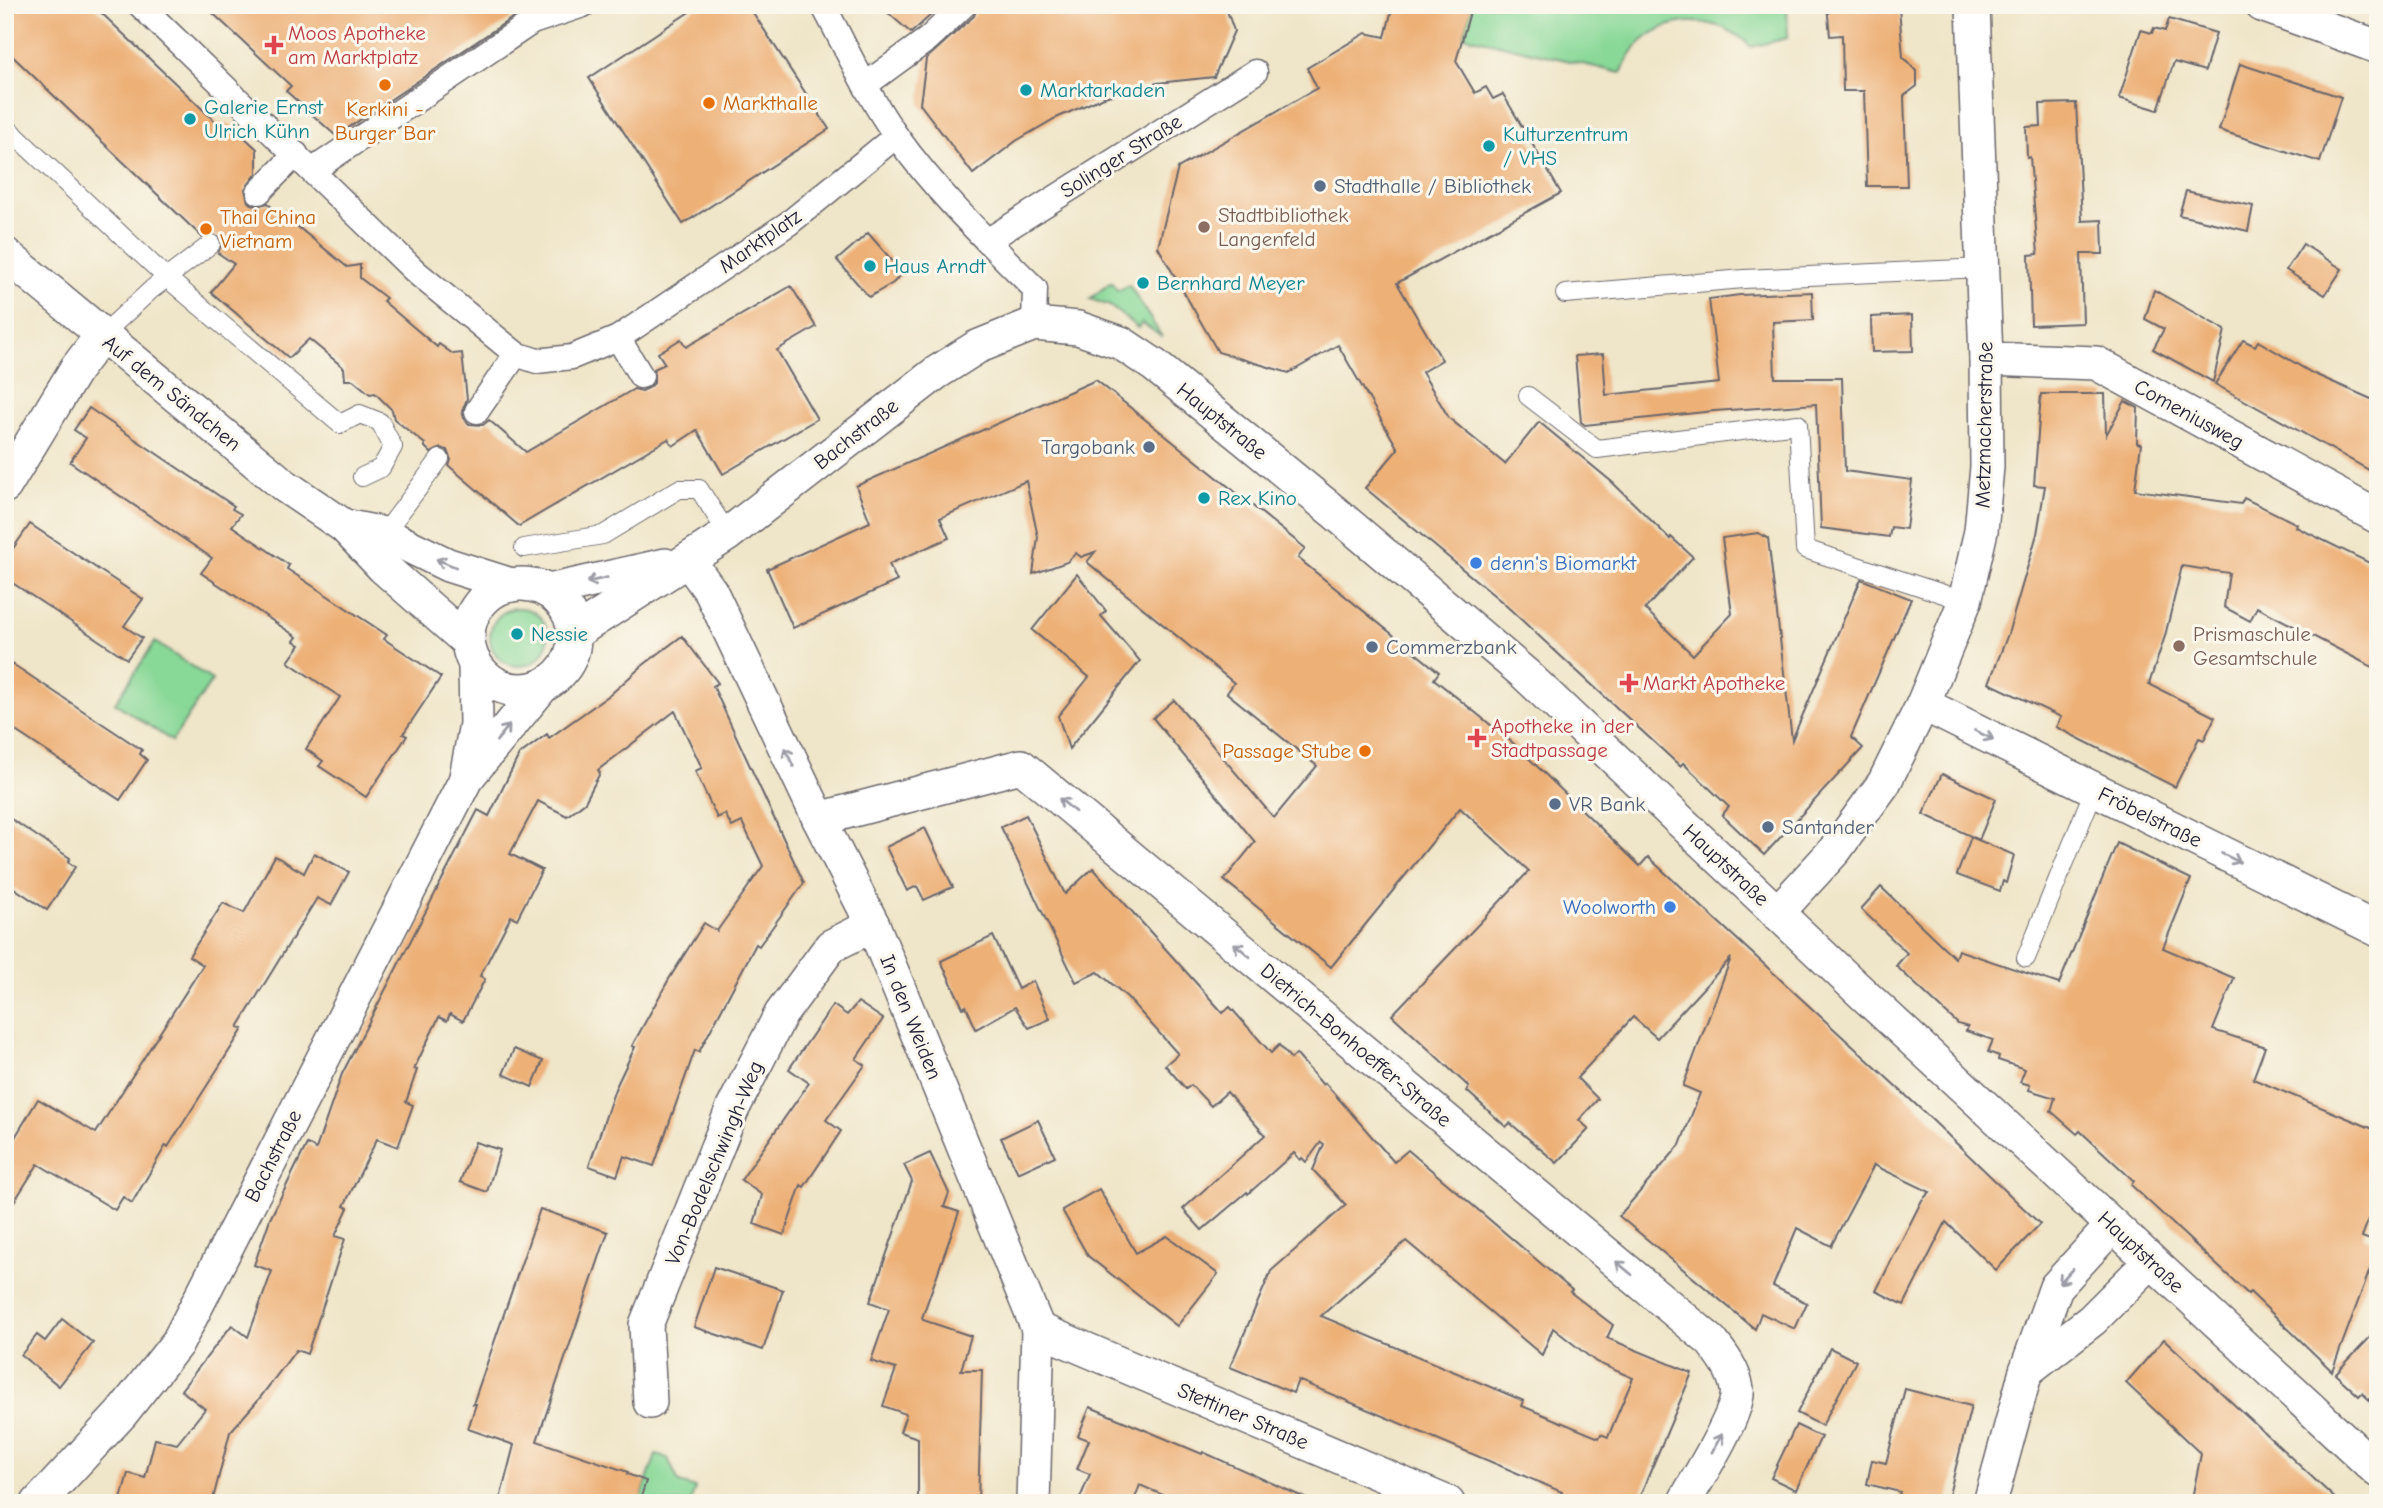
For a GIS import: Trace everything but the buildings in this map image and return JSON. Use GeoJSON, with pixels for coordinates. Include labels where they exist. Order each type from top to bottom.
{"type":"FeatureCollection","features":[{"type":"Feature","properties":{"kind":"street"},"geometry":{"type":"LineString","coordinates":[[140,5],[418,273],[516,354],[477,411]]}},
{"type":"Feature","properties":{"kind":"street"},"geometry":{"type":"LineString","coordinates":[[259,191],[533,22],[583,5]]}},
{"type":"Feature","properties":{"kind":"street"},"geometry":{"type":"LineString","coordinates":[[824,5],[865,85],[896,136],[925,173],[1035,289],[1034,324]]}},
{"type":"Feature","properties":{"kind":"street"},"geometry":{"type":"LineString","coordinates":[[865,85],[928,39],[964,5]]}},
{"type":"Feature","properties":{"kind":"street","name":"Metzmacherstraße"},"geometry":{"type":"LineString","coordinates":[[1777,913],[1835,850],[1884,783],[1923,704],[1965,601],[1982,531],[1986,480],[1986,359],[1973,5]]}},
{"type":"Feature","properties":{"kind":"street"},"geometry":{"type":"LineString","coordinates":[[2262,5],[2378,47]]}},
{"type":"Feature","properties":{"kind":"street","name":"Solinger Straße"},"geometry":{"type":"LineString","coordinates":[[987,241],[1255,72]]}},
{"type":"Feature","properties":{"kind":"street","name":"Marktplatz"},"geometry":{"type":"LineString","coordinates":[[516,354],[537,361],[572,357],[618,338],[789,223],[896,136]]}},
{"type":"Feature","properties":{"kind":"street","name":"Auf dem Sändchen"},"geometry":{"type":"LineString","coordinates":[[5,254],[285,486],[344,526],[471,652]]}},
{"type":"Feature","properties":{"kind":"street","name":"Bachstraße"},"geometry":{"type":"LineString","coordinates":[[574,633],[728,534],[936,373],[978,347],[1034,324]]}},
{"type":"Feature","properties":{"kind":"street","name":"Hauptstraße"},"geometry":{"type":"LineString","coordinates":[[1034,324],[1078,328],[1121,343],[1154,365],[1333,511],[1525,674],[1777,913],[2378,1471]]}},
{"type":"Feature","properties":{"kind":"street"},"geometry":{"type":"LineString","coordinates":[[5,486],[76,369],[101,336]]}},
{"type":"Feature","properties":{"kind":"street"},"geometry":{"type":"LineString","coordinates":[[618,338],[641,376]]}},
{"type":"Feature","properties":{"kind":"street","name":"Comeniusweg"},"geometry":{"type":"LineString","coordinates":[[1986,359],[2096,363],[2378,517]]}},
{"type":"Feature","properties":{"kind":"street","name":"Auf dem Sändchen"},"geometry":{"type":"LineString","coordinates":[[344,526],[384,534],[448,565],[511,585]]}},
{"type":"Feature","properties":{"kind":"street","name":"Bachstraße"},"geometry":{"type":"LineString","coordinates":[[548,591],[688,560]]}},
{"type":"Feature","properties":{"kind":"street","name":"In den Weiden"},"geometry":{"type":"LineString","coordinates":[[688,560],[711,592],[819,819],[873,925],[1038,1329],[1033,1503]]}},
{"type":"Feature","properties":{"kind":"street"},"geometry":{"type":"LineString","coordinates":[[529,584],[548,591],[563,604],[571,617],[573,651],[565,667],[541,688],[525,691],[500,686],[488,678],[471,652],[468,626],[474,613],[490,595],[511,585],[529,584]]}},
{"type":"Feature","properties":{"kind":"street","name":"Bachstraße"},"geometry":{"type":"LineString","coordinates":[[466,779],[476,724],[471,652]]}},
{"type":"Feature","properties":{"kind":"street","name":"Bachstraße"},"geometry":{"type":"LineString","coordinates":[[38,1503],[121,1414],[178,1342],[466,779],[541,688]]}},
{"type":"Feature","properties":{"kind":"street","name":"Fröbelstraße"},"geometry":{"type":"LineString","coordinates":[[1923,704],[2378,930]]}},
{"type":"Feature","properties":{"kind":"street","name":"Dietrich-Bonhoeffer-Straße"},"geometry":{"type":"LineString","coordinates":[[819,819],[1021,766],[1711,1340],[1728,1363],[1738,1391],[1733,1413],[1684,1503]]}},
{"type":"Feature","properties":{"kind":"street","name":"Von-Bodelschwingh-Weg"},"geometry":{"type":"LineString","coordinates":[[650,1402],[646,1325],[732,1110],[781,1014],[831,946],[873,925]]}},
{"type":"Feature","properties":{"kind":"street"},"geometry":{"type":"LineString","coordinates":[[1990,1503],[2026,1371],[2056,1287],[2112,1226]]}},
{"type":"Feature","properties":{"kind":"street"},"geometry":{"type":"LineString","coordinates":[[2026,1371],[2092,1320],[2151,1261]]}},
{"type":"Feature","properties":{"kind":"street","name":"Stettiner Straße"},"geometry":{"type":"LineString","coordinates":[[1038,1329],[1448,1503]]}},
{"type":"Feature","properties":{"kind":"lane"},"geometry":{"type":"LineString","coordinates":[[5,126],[167,278],[340,424],[360,414],[380,422],[393,447],[381,468],[362,477]]}},
{"type":"Feature","properties":{"kind":"lane"},"geometry":{"type":"LineString","coordinates":[[101,336],[152,289],[211,244]]}},
{"type":"Feature","properties":{"kind":"lane"},"geometry":{"type":"LineString","coordinates":[[1565,294],[1744,279],[1983,268]]}},
{"type":"Feature","properties":{"kind":"lane"},"geometry":{"type":"LineString","coordinates":[[1528,396],[1597,449],[1798,425],[1805,549],[1965,601]]}},
{"type":"Feature","properties":{"kind":"lane"},"geometry":{"type":"LineString","coordinates":[[384,534],[440,459]]}},
{"type":"Feature","properties":{"kind":"lane"},"geometry":{"type":"LineString","coordinates":[[524,548],[603,535],[679,489],[699,489],[728,534]]}},
{"type":"Feature","properties":{"kind":"lane"},"geometry":{"type":"LineString","coordinates":[[2026,958],[2094,790]]}},
{"type":"Feature","properties":{"kind":"green space"},"geometry":{"type":"Polygon","coordinates":[[[1472,5],[1787,5],[1788,38],[1751,47],[1726,29],[1712,25],[1698,22],[1668,26],[1642,41],[1621,73],[1464,36],[1472,5]]]}},
{"type":"Feature","properties":{"kind":"green space"},"geometry":{"type":"Polygon","coordinates":[[[1111,282],[1118,291],[1129,285],[1162,337],[1142,323],[1138,328],[1110,306],[1090,299],[1111,282]]]}},
{"type":"Feature","properties":{"kind":"green space"},"geometry":{"type":"Polygon","coordinates":[[[519,608],[535,613],[543,621],[548,637],[543,653],[535,661],[519,666],[503,661],[495,653],[490,637],[495,621],[503,613],[519,608]]]}},
{"type":"Feature","properties":{"kind":"green space"},"geometry":{"type":"Polygon","coordinates":[[[155,642],[212,680],[172,741],[115,703],[155,642]]]}},
{"type":"Feature","properties":{"kind":"green space"},"geometry":{"type":"Polygon","coordinates":[[[656,1455],[668,1458],[679,1483],[695,1488],[690,1503],[639,1503],[656,1455]]]}},
{"type":"Feature","properties":{"kind":"place","name":"Moos Apotheke am Marktplatz"},"geometry":{"type":"Point","coordinates":[274,45]}},
{"type":"Feature","properties":{"kind":"place","name":"Kerkini - Burger Bar"},"geometry":{"type":"Point","coordinates":[385,85]}},
{"type":"Feature","properties":{"kind":"place","name":"Marktarkaden"},"geometry":{"type":"Point","coordinates":[1026,90]}},
{"type":"Feature","properties":{"kind":"place","name":"Markthalle"},"geometry":{"type":"Point","coordinates":[709,103]}},
{"type":"Feature","properties":{"kind":"place","name":"Galerie Ernst Ulrich Kühn"},"geometry":{"type":"Point","coordinates":[190,119]}},
{"type":"Feature","properties":{"kind":"place","name":"Kulturzentrum / VHS"},"geometry":{"type":"Point","coordinates":[1489,146]}},
{"type":"Feature","properties":{"kind":"place","name":"Stadthalle / Bibliothek"},"geometry":{"type":"Point","coordinates":[1320,186]}},
{"type":"Feature","properties":{"kind":"place","name":"Stadtbibliothek Langenfeld"},"geometry":{"type":"Point","coordinates":[1204,227]}},
{"type":"Feature","properties":{"kind":"place","name":"Thai China Vietnam"},"geometry":{"type":"Point","coordinates":[206,229]}},
{"type":"Feature","properties":{"kind":"place","name":"Haus Arndt"},"geometry":{"type":"Point","coordinates":[870,266]}},
{"type":"Feature","properties":{"kind":"place","name":"Bernhard Meyer"},"geometry":{"type":"Point","coordinates":[1143,283]}},
{"type":"Feature","properties":{"kind":"place","name":"Targobank"},"geometry":{"type":"Point","coordinates":[1149,447]}},
{"type":"Feature","properties":{"kind":"place","name":"Rex Kino"},"geometry":{"type":"Point","coordinates":[1204,498]}},
{"type":"Feature","properties":{"kind":"place","name":"denn's Biomarkt"},"geometry":{"type":"Point","coordinates":[1476,563]}},
{"type":"Feature","properties":{"kind":"place","name":"Nessie"},"geometry":{"type":"Point","coordinates":[517,634]}},
{"type":"Feature","properties":{"kind":"place","name":"Prismaschule Gesamtschule"},"geometry":{"type":"Point","coordinates":[2179,646]}},
{"type":"Feature","properties":{"kind":"place","name":"Commerzbank"},"geometry":{"type":"Point","coordinates":[1372,647]}},
{"type":"Feature","properties":{"kind":"place","name":"Markt Apotheke"},"geometry":{"type":"Point","coordinates":[1629,683]}},
{"type":"Feature","properties":{"kind":"place","name":"Apotheke in der Stadtpassage"},"geometry":{"type":"Point","coordinates":[1477,738]}},
{"type":"Feature","properties":{"kind":"place","name":"Passage Stube"},"geometry":{"type":"Point","coordinates":[1365,751]}},
{"type":"Feature","properties":{"kind":"place","name":"VR Bank"},"geometry":{"type":"Point","coordinates":[1555,804]}},
{"type":"Feature","properties":{"kind":"place","name":"Santander"},"geometry":{"type":"Point","coordinates":[1768,827]}},
{"type":"Feature","properties":{"kind":"place","name":"Woolworth"},"geometry":{"type":"Point","coordinates":[1670,907]}}]}
